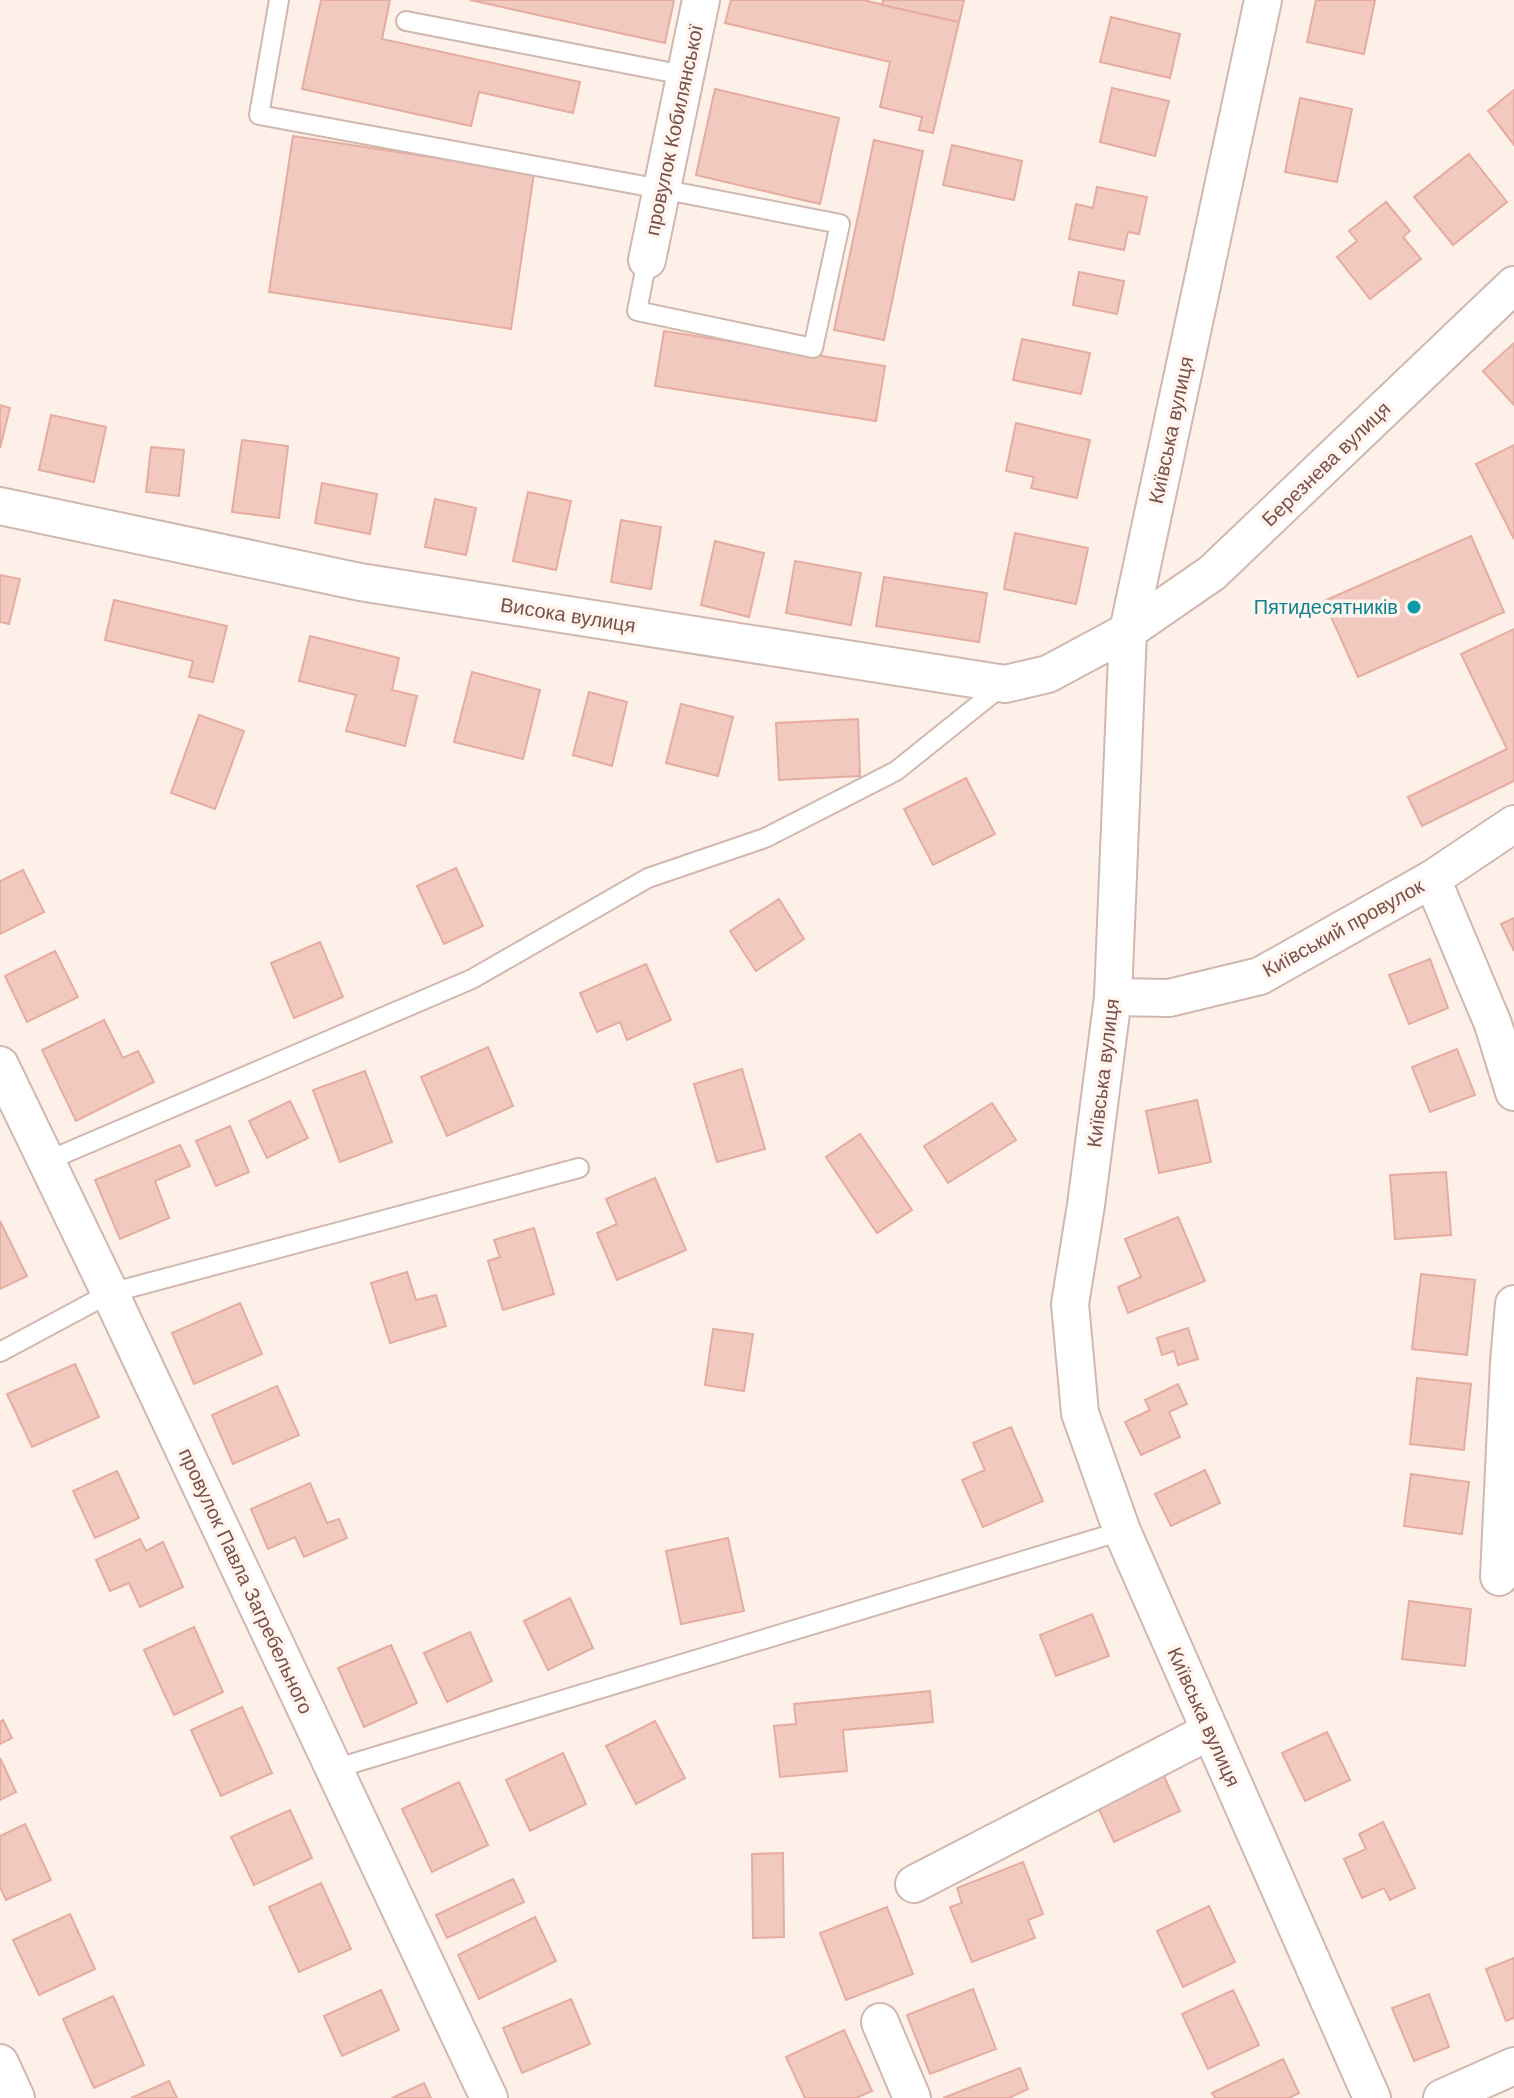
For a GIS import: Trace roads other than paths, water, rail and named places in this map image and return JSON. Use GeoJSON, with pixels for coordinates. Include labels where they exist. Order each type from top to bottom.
{"type":"FeatureCollection","features":[{"type":"Feature","properties":{"kind":"street","name":"провулок Кобилянської"},"geometry":{"type":"LineString","coordinates":[[647,260],[701,0]]}},
{"type":"Feature","properties":{"kind":"street","name":"Київська вулиця"},"geometry":{"type":"LineString","coordinates":[[1263,0],[1128,631],[1113,997],[1070,1304],[1080,1413],[1122,1531],[1372,2098]]}},
{"type":"Feature","properties":{"kind":"street","name":"Березнева вулиця"},"geometry":{"type":"LineString","coordinates":[[1128,631],[1212,573],[1514,285]]}},
{"type":"Feature","properties":{"kind":"street","name":"Висока вулиця"},"geometry":{"type":"LineString","coordinates":[[0,506],[360,582],[1005,684],[1048,674],[1128,631]]}},
{"type":"Feature","properties":{"kind":"street","name":"Київський провулок"},"geometry":{"type":"LineString","coordinates":[[1113,997],[1169,998],[1260,976],[1432,879],[1514,824]]}},
{"type":"Feature","properties":{"kind":"street","name":"Київський провулок"},"geometry":{"type":"LineString","coordinates":[[1432,879],[1493,1024],[1514,1092]]}},
{"type":"Feature","properties":{"kind":"street","name":"провулок Павла Загребельного"},"geometry":{"type":"LineString","coordinates":[[0,1065],[489,2098]]}},
{"type":"Feature","properties":{"kind":"street"},"geometry":{"type":"LineString","coordinates":[[1499,1577],[1514,1304]]}},
{"type":"Feature","properties":{"kind":"street"},"geometry":{"type":"LineString","coordinates":[[914,1884],[1210,1731]]}},
{"type":"Feature","properties":{"kind":"street"},"geometry":{"type":"LineString","coordinates":[[880,2022],[912,2098]]}},
{"type":"Feature","properties":{"kind":"street"},"geometry":{"type":"LineString","coordinates":[[0,2063],[16,2098]]}},
{"type":"Feature","properties":{"kind":"street"},"geometry":{"type":"LineString","coordinates":[[1442,2098],[1514,2066]]}},
{"type":"Feature","properties":{"kind":"lane"},"geometry":{"type":"LineString","coordinates":[[279,0],[259,115],[840,224],[813,348],[637,311],[647,260]]}},
{"type":"Feature","properties":{"kind":"lane"},"geometry":{"type":"LineString","coordinates":[[406,21],[684,75]]}},
{"type":"Feature","properties":{"kind":"lane"},"geometry":{"type":"LineString","coordinates":[[47,1161],[472,979],[648,878],[765,838],[896,771],[1005,684]]}},
{"type":"Feature","properties":{"kind":"lane"},"geometry":{"type":"LineString","coordinates":[[0,1352],[110,1293],[579,1168]]}},
{"type":"Feature","properties":{"kind":"lane"},"geometry":{"type":"LineString","coordinates":[[334,1769],[1122,1531]]}},
{"type":"Feature","properties":{"kind":"place","name":"Пятидесятників"},"geometry":{"type":"Point","coordinates":[1414,607]}}]}
